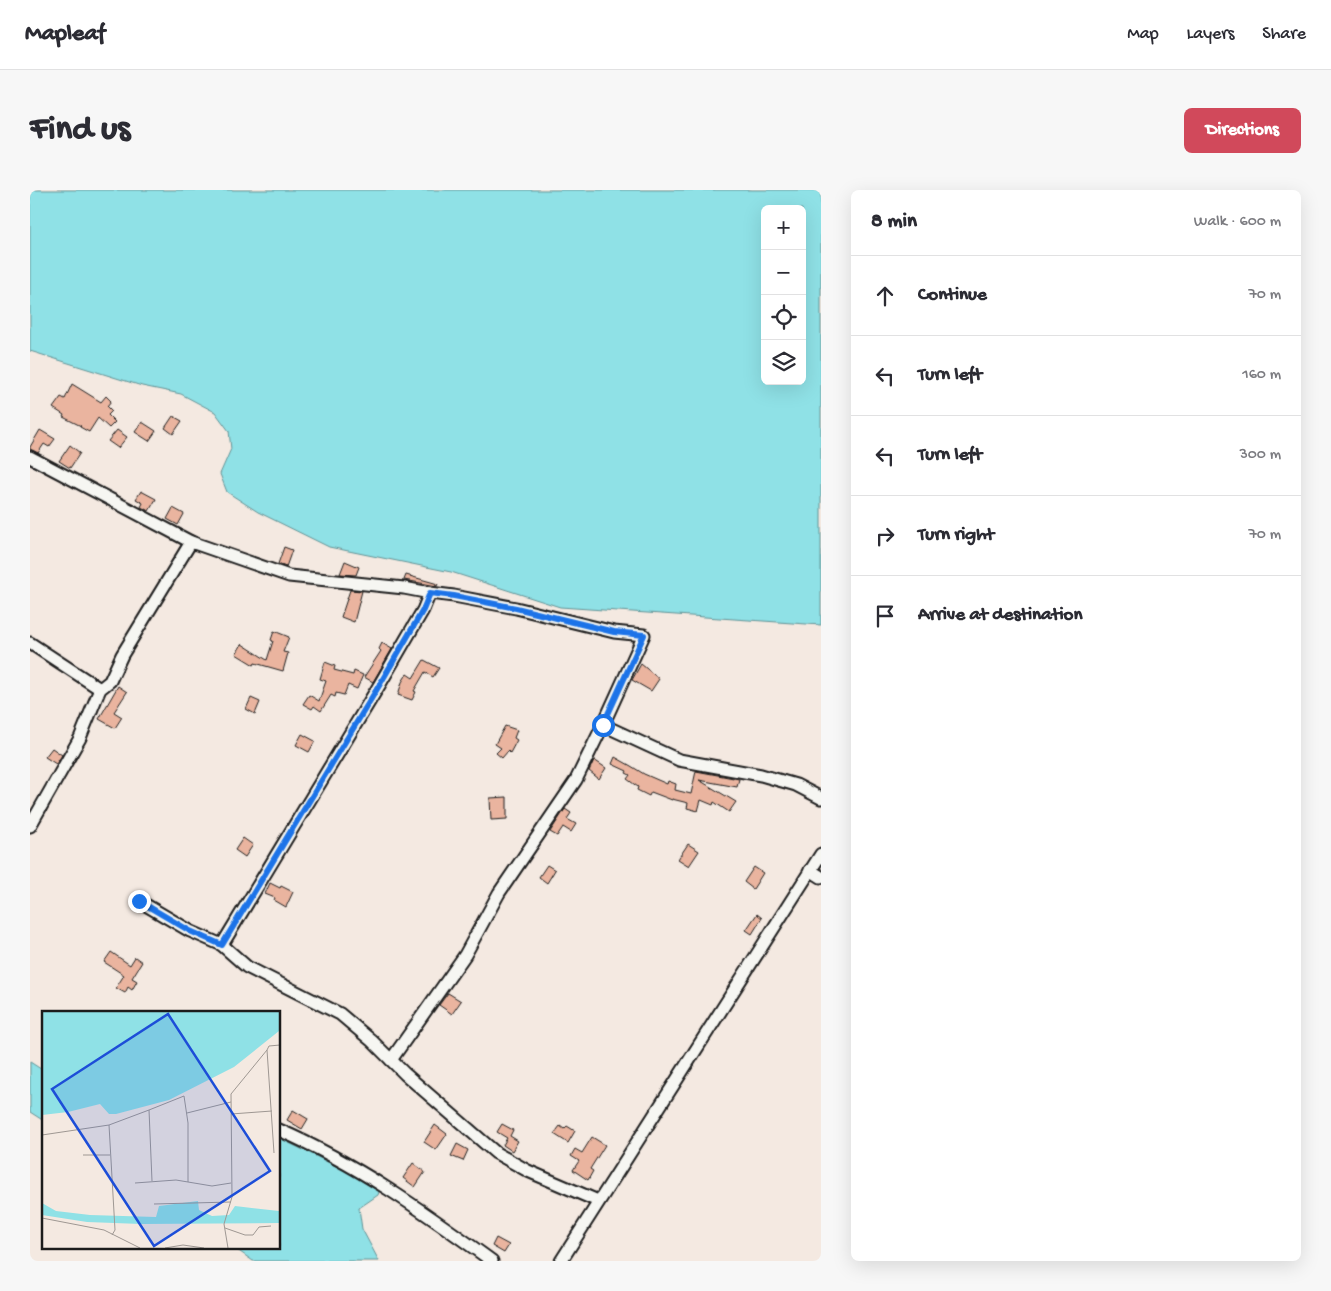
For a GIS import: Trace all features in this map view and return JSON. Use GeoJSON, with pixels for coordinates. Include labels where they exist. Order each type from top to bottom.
{"type":"FeatureCollection","features":[{"type":"Feature","properties":{"kind":"street"},"geometry":{"type":"LineString","coordinates":[[30,457],[191,542],[289,576],[404,588],[454,596],[516,608],[614,632],[644,635],[576,780],[499,893],[465,955],[391,1060]]}},
{"type":"Feature","properties":{"kind":"street"},"geometry":{"type":"LineString","coordinates":[[30,826],[80,738],[100,689],[110,681],[122,655],[191,542]]}},
{"type":"Feature","properties":{"kind":"street"},"geometry":{"type":"LineString","coordinates":[[222,945],[380,684],[423,610],[430,593]]}},
{"type":"Feature","properties":{"kind":"street"},"geometry":{"type":"LineString","coordinates":[[30,643],[100,689]]}},
{"type":"Feature","properties":{"kind":"street"},"geometry":{"type":"LineString","coordinates":[[603,725],[679,760],[761,775],[796,785],[821,798]]}},
{"type":"Feature","properties":{"kind":"street"},"geometry":{"type":"LineString","coordinates":[[561,1261],[821,854]]}},
{"type":"Feature","properties":{"kind":"street"},"geometry":{"type":"LineString","coordinates":[[810,870],[821,877]]}},
{"type":"Feature","properties":{"kind":"street"},"geometry":{"type":"LineString","coordinates":[[139,901],[190,931],[222,945],[246,967],[340,1014],[496,1153],[528,1171],[598,1201]]}},
{"type":"Feature","properties":{"kind":"street"},"geometry":{"type":"LineString","coordinates":[[280,1130],[366,1174],[492,1261]]}},
{"type":"Feature","properties":{"kind":"water"},"geometry":{"type":"Polygon","coordinates":[[[30,190],[821,190],[821,625],[560,607],[451,572],[329,547],[258,512],[227,492],[220,474],[231,449],[229,431],[215,412],[181,394],[142,386],[30,351],[30,190]]]}},
{"type":"Feature","properties":{"kind":"water"},"geometry":{"type":"Polygon","coordinates":[[[30,1062],[42,1070],[42,1120],[30,1112],[30,1062]]]}},
{"type":"Feature","properties":{"kind":"water"},"geometry":{"type":"Polygon","coordinates":[[[280,1138],[352,1174],[382,1182],[378,1195],[359,1208],[362,1229],[379,1261],[253,1261],[234,1248],[280,1248],[280,1138]]]}},
{"type":"Feature","properties":{"kind":"building"},"geometry":{"type":"Polygon","coordinates":[[[72,384],[101,402],[106,396],[111,401],[107,406],[112,411],[108,415],[115,422],[109,428],[98,418],[89,432],[63,417],[64,415],[53,408],[61,397],[65,399],[72,384]]]}},
{"type":"Feature","properties":{"kind":"building"},"geometry":{"type":"Polygon","coordinates":[[[173,416],[182,421],[173,434],[165,428],[173,416]]]}},
{"type":"Feature","properties":{"kind":"building"},"geometry":{"type":"Polygon","coordinates":[[[142,422],[156,431],[149,441],[135,432],[142,422]]]}},
{"type":"Feature","properties":{"kind":"building"},"geometry":{"type":"Polygon","coordinates":[[[40,430],[55,439],[49,447],[44,444],[38,453],[30,449],[30,447],[40,430]]]}},
{"type":"Feature","properties":{"kind":"building"},"geometry":{"type":"Polygon","coordinates":[[[117,430],[127,437],[118,448],[108,441],[117,430]]]}},
{"type":"Feature","properties":{"kind":"building"},"geometry":{"type":"Polygon","coordinates":[[[70,445],[80,453],[70,468],[59,461],[70,445]]]}},
{"type":"Feature","properties":{"kind":"building"},"geometry":{"type":"Polygon","coordinates":[[[141,491],[156,499],[149,511],[141,507],[143,503],[136,499],[141,491]]]}},
{"type":"Feature","properties":{"kind":"building"},"geometry":{"type":"Polygon","coordinates":[[[173,508],[184,514],[178,525],[167,519],[173,508]]]}},
{"type":"Feature","properties":{"kind":"building"},"geometry":{"type":"Polygon","coordinates":[[[284,547],[292,550],[286,567],[278,564],[284,547]]]}},
{"type":"Feature","properties":{"kind":"building"},"geometry":{"type":"Polygon","coordinates":[[[345,561],[359,567],[356,575],[340,574],[345,561]]]}},
{"type":"Feature","properties":{"kind":"building"},"geometry":{"type":"Polygon","coordinates":[[[406,575],[438,584],[437,586],[404,580],[406,575]]]}},
{"type":"Feature","properties":{"kind":"building"},"geometry":{"type":"Polygon","coordinates":[[[350,590],[362,591],[354,622],[341,617],[350,590]]]}},
{"type":"Feature","properties":{"kind":"building"},"geometry":{"type":"Polygon","coordinates":[[[274,631],[289,637],[283,652],[288,653],[283,671],[255,663],[254,665],[236,654],[242,644],[267,660],[274,631]]]}},
{"type":"Feature","properties":{"kind":"building"},"geometry":{"type":"Polygon","coordinates":[[[382,643],[392,649],[373,682],[364,677],[381,651],[379,649],[382,643]]]}},
{"type":"Feature","properties":{"kind":"building"},"geometry":{"type":"Polygon","coordinates":[[[424,660],[439,668],[433,677],[425,672],[414,691],[416,692],[412,700],[398,695],[407,674],[413,678],[424,660]]]}},
{"type":"Feature","properties":{"kind":"building"},"geometry":{"type":"Polygon","coordinates":[[[325,662],[335,666],[334,670],[353,675],[354,671],[363,675],[357,689],[348,685],[344,695],[336,693],[335,697],[331,695],[321,711],[314,706],[312,709],[303,704],[309,695],[319,701],[326,681],[320,679],[325,662]]]}},
{"type":"Feature","properties":{"kind":"building"},"geometry":{"type":"Polygon","coordinates":[[[641,664],[659,679],[651,691],[632,680],[641,664]]]}},
{"type":"Feature","properties":{"kind":"building"},"geometry":{"type":"Polygon","coordinates":[[[118,686],[127,692],[114,712],[122,717],[115,728],[99,719],[118,686]]]}},
{"type":"Feature","properties":{"kind":"building"},"geometry":{"type":"Polygon","coordinates":[[[251,698],[260,702],[255,714],[246,709],[251,698]]]}},
{"type":"Feature","properties":{"kind":"building"},"geometry":{"type":"Polygon","coordinates":[[[505,726],[517,730],[514,738],[517,740],[510,753],[508,751],[502,758],[496,753],[501,748],[495,744],[505,726]]]}},
{"type":"Feature","properties":{"kind":"building"},"geometry":{"type":"Polygon","coordinates":[[[302,734],[315,741],[309,752],[296,745],[302,734]]]}},
{"type":"Feature","properties":{"kind":"building"},"geometry":{"type":"Polygon","coordinates":[[[52,748],[62,755],[56,764],[45,757],[52,748]]]}},
{"type":"Feature","properties":{"kind":"building"},"geometry":{"type":"Polygon","coordinates":[[[615,757],[644,774],[667,784],[668,781],[676,784],[675,790],[691,794],[696,771],[739,779],[737,787],[699,780],[736,802],[729,812],[714,802],[713,805],[701,800],[698,811],[687,808],[688,803],[672,800],[651,792],[649,796],[637,790],[638,787],[627,779],[630,775],[626,773],[627,771],[612,764],[615,757]]]}},
{"type":"Feature","properties":{"kind":"building"},"geometry":{"type":"Polygon","coordinates":[[[594,760],[606,768],[599,779],[589,771],[594,760]]]}},
{"type":"Feature","properties":{"kind":"building"},"geometry":{"type":"Polygon","coordinates":[[[507,797],[507,819],[491,820],[490,798],[507,797]]]}},
{"type":"Feature","properties":{"kind":"building"},"geometry":{"type":"Polygon","coordinates":[[[565,809],[571,813],[567,819],[576,824],[571,832],[563,827],[557,836],[550,832],[565,809]]]}},
{"type":"Feature","properties":{"kind":"building"},"geometry":{"type":"Polygon","coordinates":[[[243,838],[253,845],[245,857],[235,850],[243,838]]]}},
{"type":"Feature","properties":{"kind":"building"},"geometry":{"type":"Polygon","coordinates":[[[688,844],[699,851],[689,866],[678,859],[688,844]]]}},
{"type":"Feature","properties":{"kind":"building"},"geometry":{"type":"Polygon","coordinates":[[[547,865],[555,870],[547,883],[539,877],[547,865]]]}},
{"type":"Feature","properties":{"kind":"building"},"geometry":{"type":"Polygon","coordinates":[[[754,867],[763,873],[753,889],[744,882],[754,867]]]}},
{"type":"Feature","properties":{"kind":"building"},"geometry":{"type":"Polygon","coordinates":[[[270,883],[293,892],[286,907],[274,900],[275,898],[265,894],[270,883]]]}},
{"type":"Feature","properties":{"kind":"building"},"geometry":{"type":"Polygon","coordinates":[[[757,914],[762,918],[752,934],[746,930],[757,914]]]}},
{"type":"Feature","properties":{"kind":"building"},"geometry":{"type":"Polygon","coordinates":[[[111,952],[130,965],[135,957],[142,962],[132,978],[137,981],[132,990],[128,987],[125,993],[116,988],[124,975],[104,962],[111,952]]]}},
{"type":"Feature","properties":{"kind":"building"},"geometry":{"type":"Polygon","coordinates":[[[448,993],[461,1001],[452,1014],[439,1005],[448,993]]]}},
{"type":"Feature","properties":{"kind":"building"},"geometry":{"type":"Polygon","coordinates":[[[293,1110],[308,1119],[302,1129],[287,1120],[293,1110]]]}},
{"type":"Feature","properties":{"kind":"building"},"geometry":{"type":"Polygon","coordinates":[[[502,1124],[513,1130],[510,1136],[518,1141],[512,1151],[503,1145],[507,1138],[497,1132],[502,1124]]]}},
{"type":"Feature","properties":{"kind":"building"},"geometry":{"type":"Polygon","coordinates":[[[435,1125],[447,1134],[436,1150],[424,1142],[435,1125]]]}},
{"type":"Feature","properties":{"kind":"building"},"geometry":{"type":"Polygon","coordinates":[[[560,1126],[564,1129],[567,1126],[575,1131],[568,1143],[554,1134],[560,1126]]]}},
{"type":"Feature","properties":{"kind":"building"},"geometry":{"type":"Polygon","coordinates":[[[592,1137],[605,1145],[590,1169],[593,1171],[588,1180],[573,1170],[579,1161],[571,1156],[575,1149],[582,1153],[592,1137]]]}},
{"type":"Feature","properties":{"kind":"building"},"geometry":{"type":"Polygon","coordinates":[[[457,1144],[468,1150],[463,1161],[451,1156],[457,1144]]]}},
{"type":"Feature","properties":{"kind":"building"},"geometry":{"type":"Polygon","coordinates":[[[413,1163],[425,1172],[415,1187],[403,1178],[413,1163]]]}},
{"type":"Feature","properties":{"kind":"building"},"geometry":{"type":"Polygon","coordinates":[[[496,1238],[509,1245],[504,1253],[492,1246],[496,1238]]]}},
{"type":"Feature","properties":{"kind":"route"},"geometry":{"type":"LineString","coordinates":[[139,901],[190,931],[222,945],[380,684],[423,610],[430,593],[516,608],[614,632],[644,635],[603,725]]}}]}
